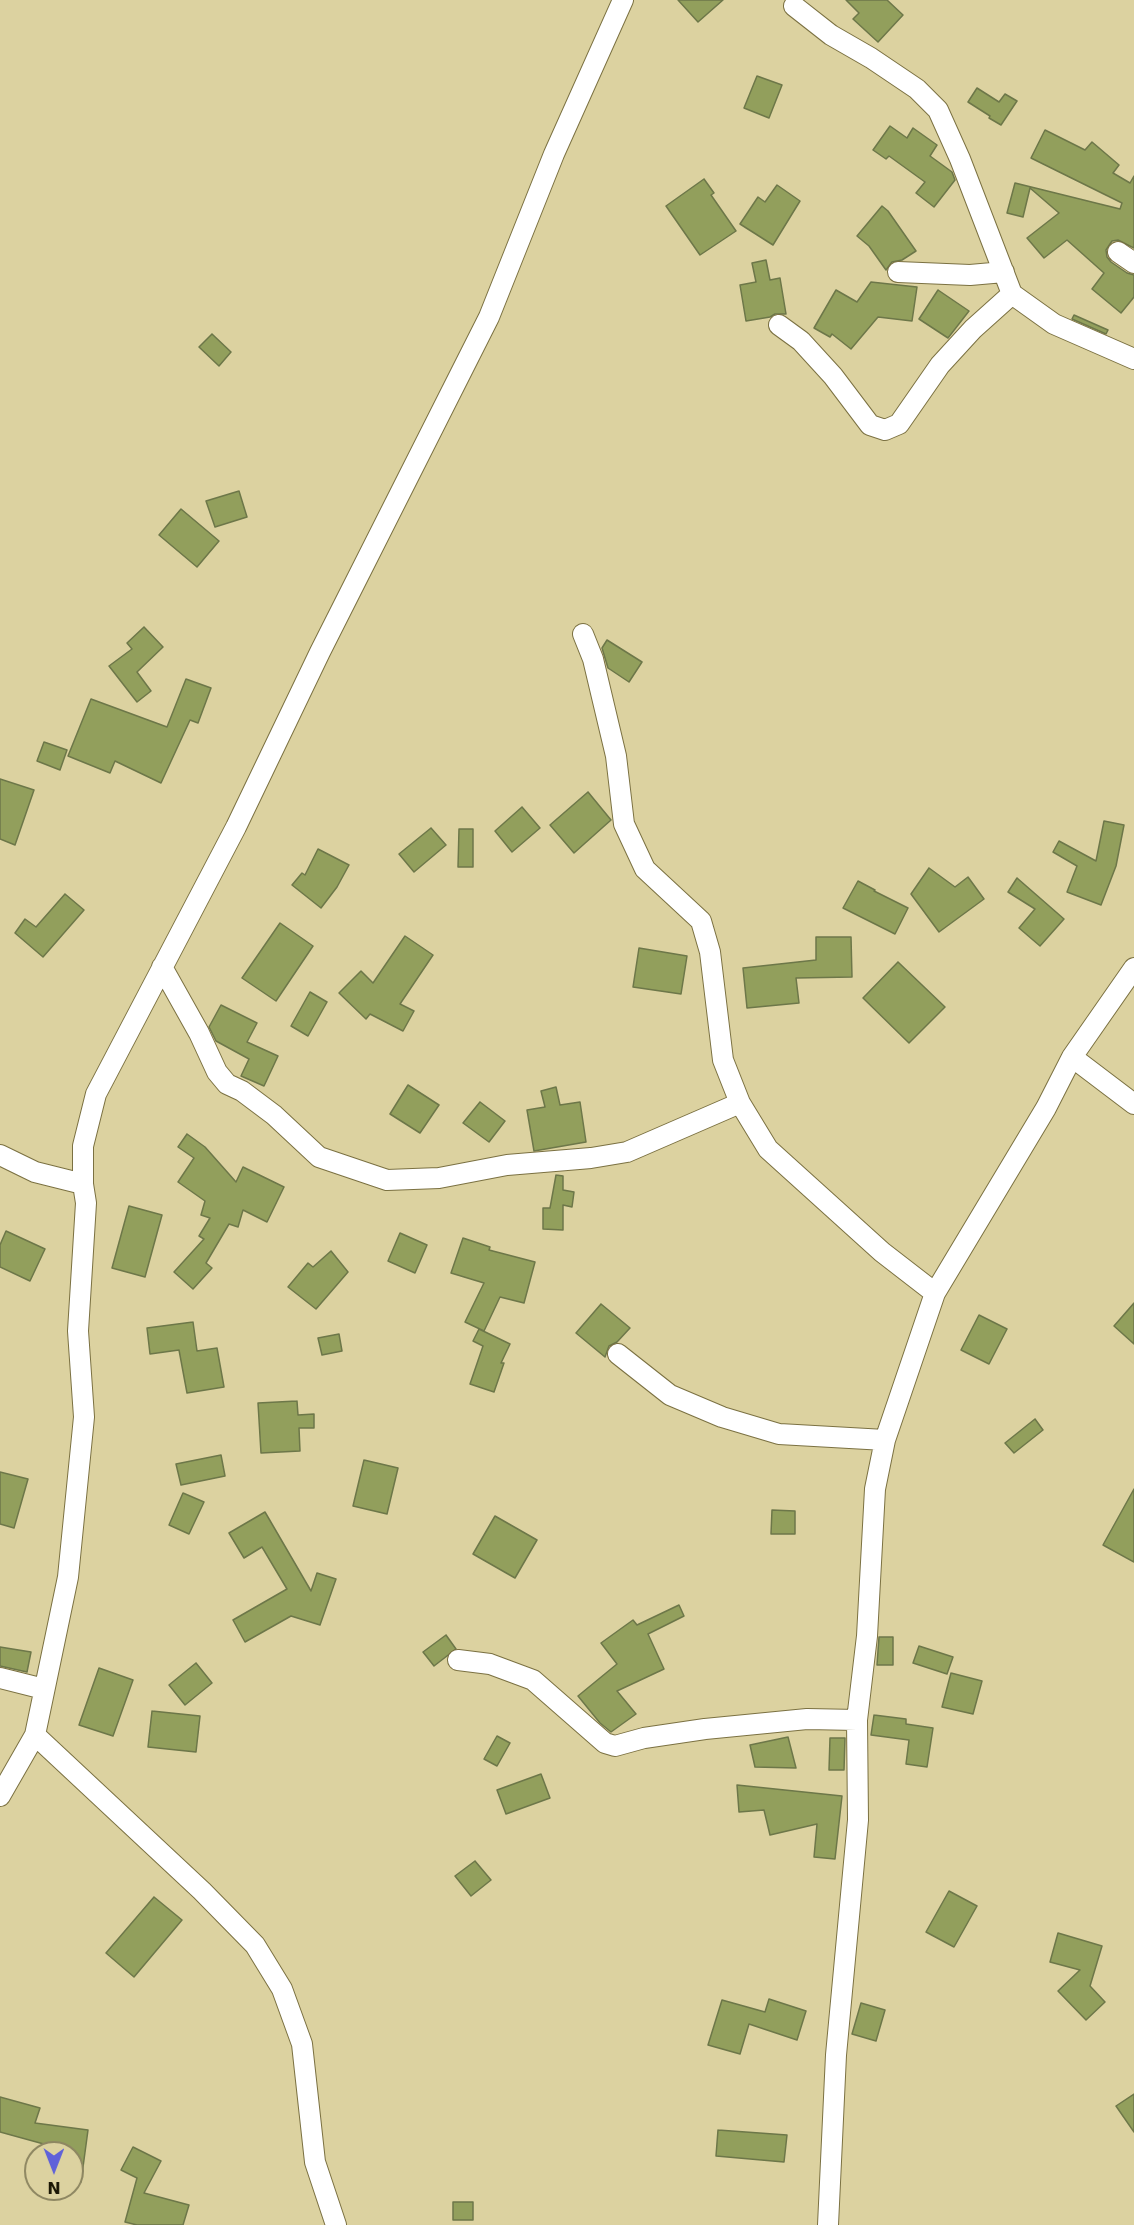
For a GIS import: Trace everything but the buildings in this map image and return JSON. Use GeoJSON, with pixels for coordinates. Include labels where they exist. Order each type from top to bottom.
{"type":"FeatureCollection","features":[{"type":"Feature","properties":{"kind":"street"},"geometry":{"type":"LineString","coordinates":[[0,1796],[35,1735],[68,1577],[84,1417],[78,1331],[86,1203],[83,1184],[83,1146],[96,1094],[236,827],[320,652],[489,317],[554,154],[623,0]]}},
{"type":"Feature","properties":{"kind":"street"},"geometry":{"type":"LineString","coordinates":[[794,6],[831,35],[917,89],[938,110],[960,159],[1012,294],[1054,324],[1134,359]]}},
{"type":"Feature","properties":{"kind":"street"},"geometry":{"type":"LineString","coordinates":[[898,272],[970,275],[1004,272]]}},
{"type":"Feature","properties":{"kind":"street"},"geometry":{"type":"LineString","coordinates":[[778,325],[801,341],[833,376],[870,425],[885,430],[899,424],[940,365],[973,329],[1012,294]]}},
{"type":"Feature","properties":{"kind":"street"},"geometry":{"type":"LineString","coordinates":[[584,634],[616,756],[624,824],[645,869],[701,921],[710,952],[723,1060],[740,1104],[768,1149],[882,1252],[935,1293]]}},
{"type":"Feature","properties":{"kind":"street"},"geometry":{"type":"LineString","coordinates":[[162,967],[199,1033],[217,1072],[227,1084],[242,1091],[274,1115],[319,1157],[387,1180],[439,1178],[507,1166],[627,1152],[740,1104]]}},
{"type":"Feature","properties":{"kind":"street"},"geometry":{"type":"LineString","coordinates":[[828,2225],[836,2055],[858,1820],[857,1719],[867,1636],[875,1489],[885,1440],[935,1293],[1046,1108],[1072,1057],[1134,968]]}},
{"type":"Feature","properties":{"kind":"street"},"geometry":{"type":"LineString","coordinates":[[1072,1057],[1134,1104]]}},
{"type":"Feature","properties":{"kind":"street"},"geometry":{"type":"LineString","coordinates":[[0,1155],[35,1172],[83,1184]]}},
{"type":"Feature","properties":{"kind":"street"},"geometry":{"type":"LineString","coordinates":[[618,1354],[670,1395],[722,1417],[778,1434],[885,1440]]}},
{"type":"Feature","properties":{"kind":"street"},"geometry":{"type":"LineString","coordinates":[[458,1660],[490,1664],[533,1680],[605,1743],[615,1746],[644,1738],[705,1729],[807,1719],[857,1719]]}},
{"type":"Feature","properties":{"kind":"street"},"geometry":{"type":"LineString","coordinates":[[0,1678],[44,1689]]}},
{"type":"Feature","properties":{"kind":"street"},"geometry":{"type":"LineString","coordinates":[[35,1735],[202,1891],[255,1945],[282,1989],[302,2044],[315,2162],[336,2225]]}}]}
